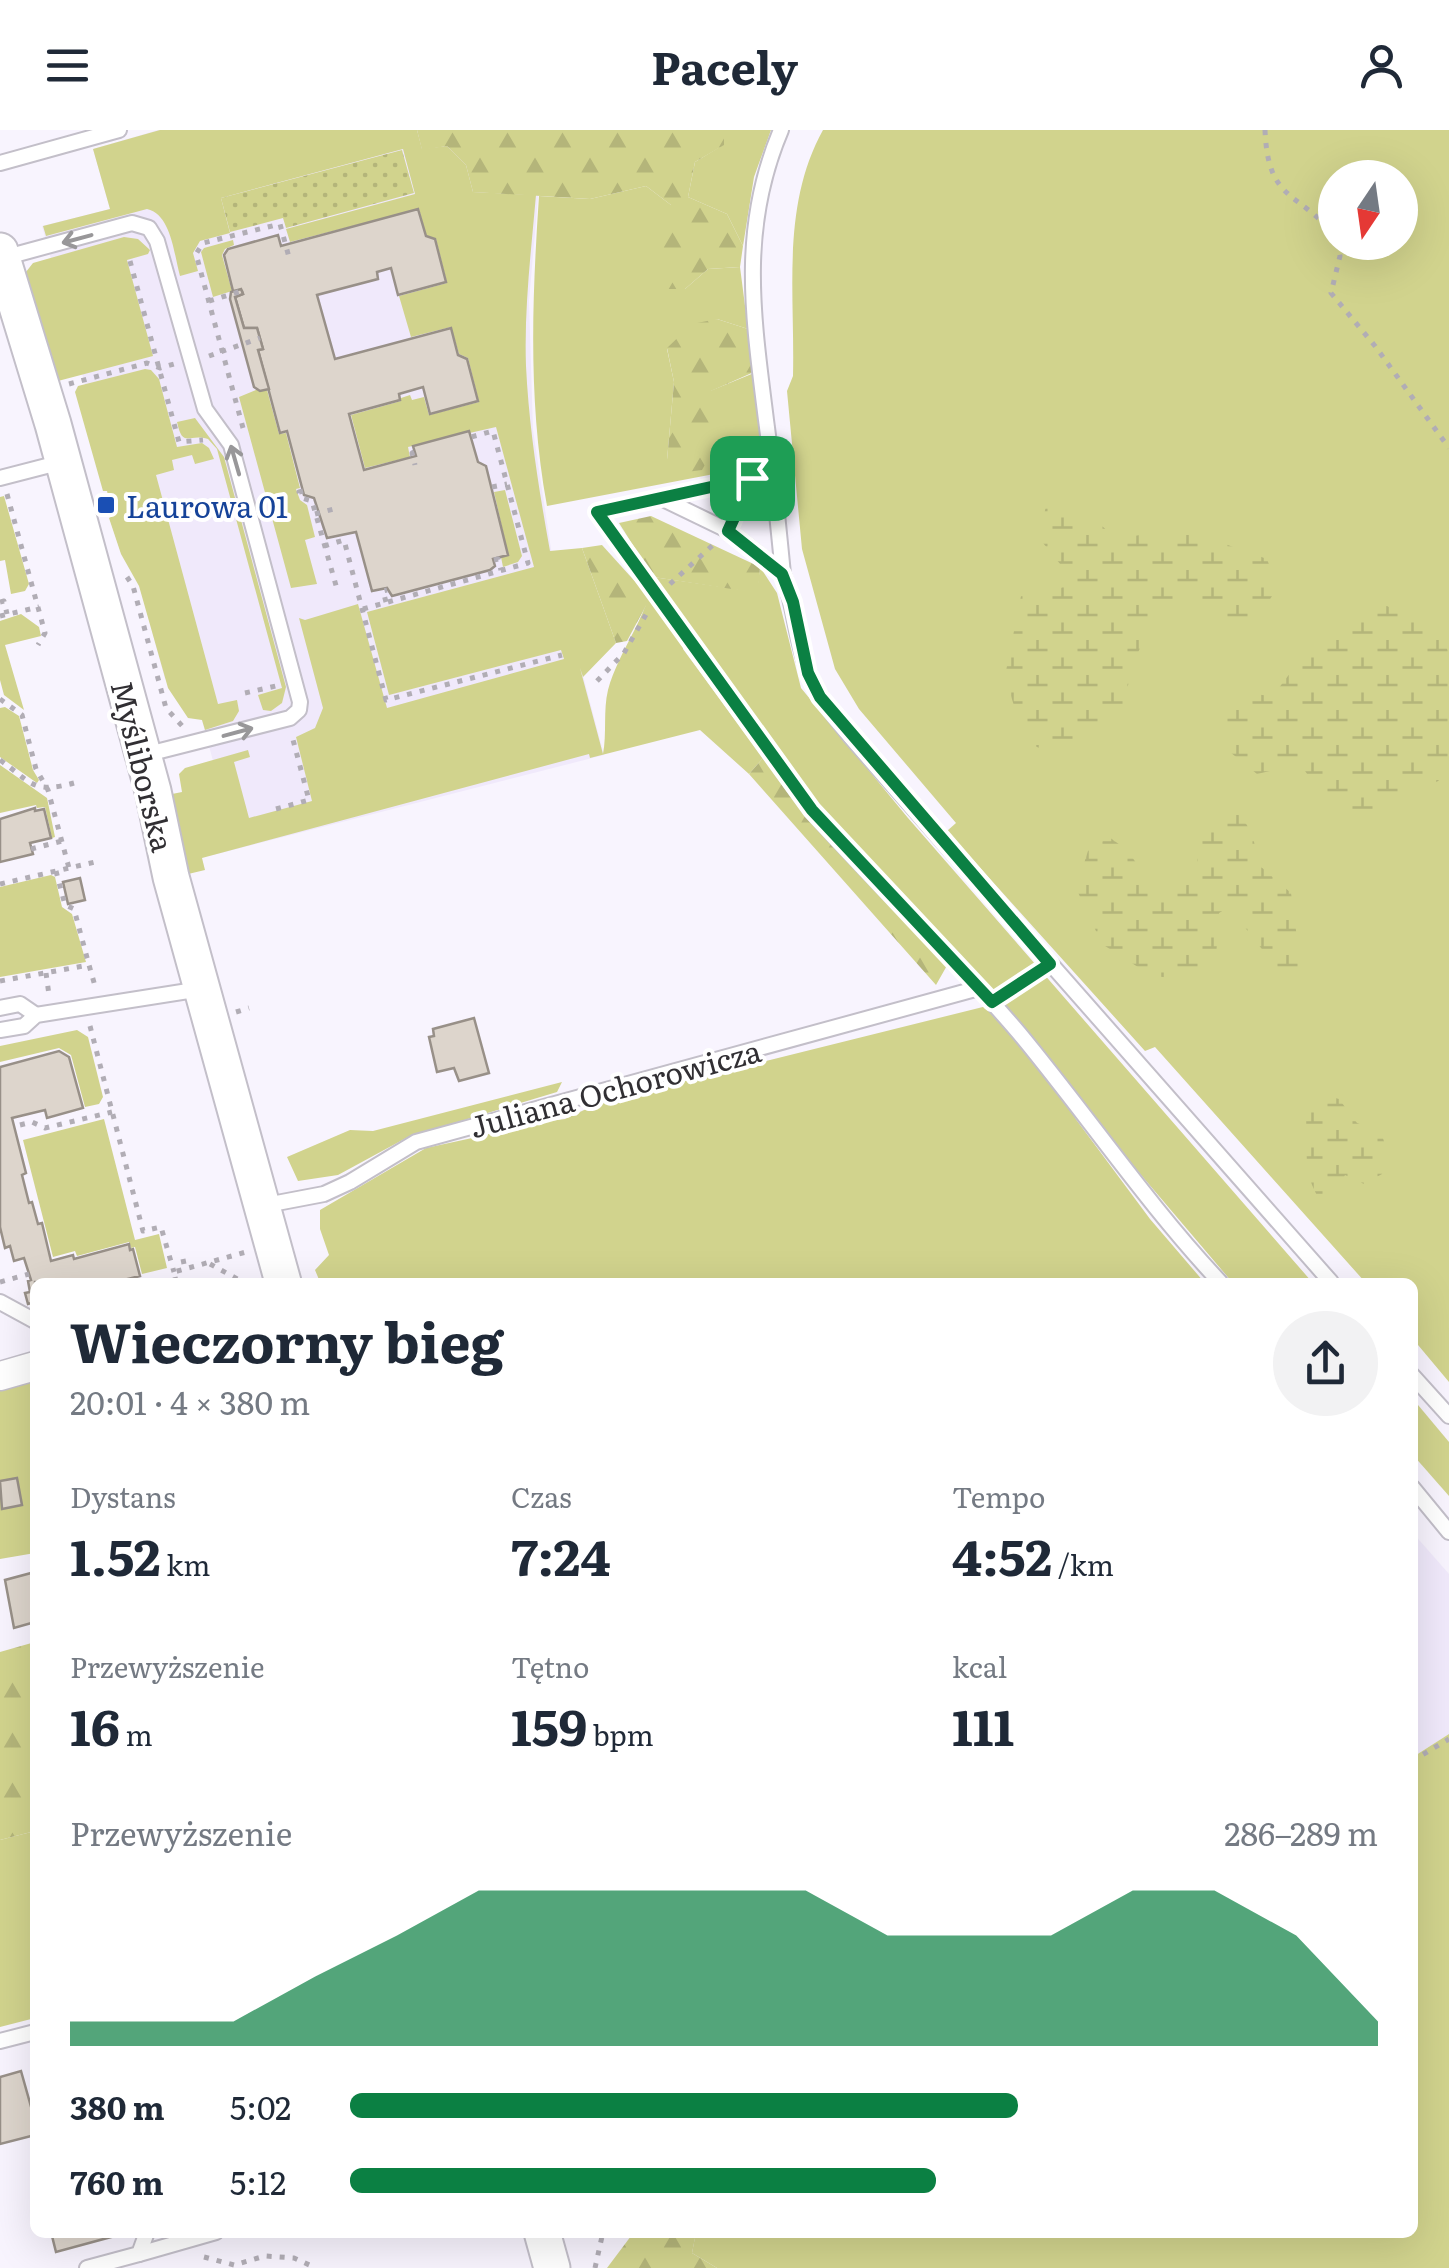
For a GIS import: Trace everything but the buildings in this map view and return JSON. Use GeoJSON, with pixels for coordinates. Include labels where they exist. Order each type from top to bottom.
{"type":"FeatureCollection","features":[{"type":"Feature","properties":{"kind":"street","name":"Myśliborska"},"geometry":{"type":"LineString","coordinates":[[2,262],[54,424],[144,756],[171,877],[282,1278]]}},
{"type":"Feature","properties":{"kind":"street"},"geometry":{"type":"LineString","coordinates":[[0,1376],[30,1367]]}},
{"type":"Feature","properties":{"kind":"street"},"geometry":{"type":"LineString","coordinates":[[544,2238],[552,2268]]}},
{"type":"Feature","properties":{"kind":"lane"},"geometry":{"type":"LineString","coordinates":[[0,163],[119,130]]}},
{"type":"Feature","properties":{"kind":"lane"},"geometry":{"type":"LineString","coordinates":[[781,130],[760,192],[752,257],[753,322],[782,574],[793,602],[808,673],[820,697],[1327,1278]]}},
{"type":"Feature","properties":{"kind":"lane"},"geometry":{"type":"LineString","coordinates":[[2,262],[132,224],[149,228],[157,240],[205,409],[231,445],[299,710],[290,718],[144,756]]}},
{"type":"Feature","properties":{"kind":"lane"},"geometry":{"type":"LineString","coordinates":[[2,477],[64,462]]}},
{"type":"Feature","properties":{"kind":"lane"},"geometry":{"type":"LineString","coordinates":[[773,474],[597,512],[812,810],[992,1002],[1217,1278]]}},
{"type":"Feature","properties":{"kind":"lane"},"geometry":{"type":"LineString","coordinates":[[662,499],[728,531],[782,574]]}},
{"type":"Feature","properties":{"kind":"lane"},"geometry":{"type":"LineString","coordinates":[[0,1030],[24,1026],[36,1015],[202,988]]}},
{"type":"Feature","properties":{"kind":"lane","name":"Juliana Ochorowicza"},"geometry":{"type":"LineString","coordinates":[[261,1206],[324,1194],[416,1142],[979,988]]}},
{"type":"Feature","properties":{"kind":"lane"},"geometry":{"type":"LineString","coordinates":[[0,1008],[20,1004],[36,1015]]}},
{"type":"Feature","properties":{"kind":"lane"},"geometry":{"type":"LineString","coordinates":[[0,1302],[30,1317]]}},
{"type":"Feature","properties":{"kind":"lane"},"geometry":{"type":"LineString","coordinates":[[1418,1382],[1449,1416]]}},
{"type":"Feature","properties":{"kind":"lane"},"geometry":{"type":"LineString","coordinates":[[1418,1493],[1449,1532]]}},
{"type":"Feature","properties":{"kind":"lane"},"geometry":{"type":"LineString","coordinates":[[0,2042],[30,2033]]}},
{"type":"Feature","properties":{"kind":"lane"},"geometry":{"type":"LineString","coordinates":[[139,2254],[145,2238]]}},
{"type":"Feature","properties":{"kind":"lane"},"geometry":{"type":"LineString","coordinates":[[87,2268],[195,2238]]}},
{"type":"Feature","properties":{"kind":"path"},"geometry":{"type":"LineString","coordinates":[[1265,130],[1266,152],[1275,182],[1318,222]]}},
{"type":"Feature","properties":{"kind":"path"},"geometry":{"type":"LineString","coordinates":[[1339,260],[1331,293],[1449,448]]}},
{"type":"Feature","properties":{"kind":"path"},"geometry":{"type":"LineString","coordinates":[[130,261],[179,442],[196,439],[210,445]]}},
{"type":"Feature","properties":{"kind":"path"},"geometry":{"type":"LineString","coordinates":[[209,301],[242,291]]}},
{"type":"Feature","properties":{"kind":"path"},"geometry":{"type":"LineString","coordinates":[[54,424],[76,419],[67,384],[147,364],[160,368],[260,338]]}},
{"type":"Feature","properties":{"kind":"path"},"geometry":{"type":"LineString","coordinates":[[362,608],[528,563],[493,431],[471,437]]}},
{"type":"Feature","properties":{"kind":"path"},"geometry":{"type":"LineString","coordinates":[[414,452],[415,465]]}},
{"type":"Feature","properties":{"kind":"path"},"geometry":{"type":"LineString","coordinates":[[2,477],[45,634],[38,645]]}},
{"type":"Feature","properties":{"kind":"path"},"geometry":{"type":"LineString","coordinates":[[492,488],[507,484]]}},
{"type":"Feature","properties":{"kind":"path"},"geometry":{"type":"LineString","coordinates":[[303,491],[299,492],[302,498],[312,502],[337,589]]}},
{"type":"Feature","properties":{"kind":"path"},"geometry":{"type":"LineString","coordinates":[[316,514],[334,509]]}},
{"type":"Feature","properties":{"kind":"path"},"geometry":{"type":"LineString","coordinates":[[597,681],[624,653],[658,595],[728,531]]}},
{"type":"Feature","properties":{"kind":"path"},"geometry":{"type":"LineString","coordinates":[[324,546],[344,540],[386,700],[562,654]]}},
{"type":"Feature","properties":{"kind":"path"},"geometry":{"type":"LineString","coordinates":[[494,560],[498,559],[501,570]]}},
{"type":"Feature","properties":{"kind":"path"},"geometry":{"type":"LineString","coordinates":[[386,602],[383,591],[387,590]]}},
{"type":"Feature","properties":{"kind":"path"},"geometry":{"type":"LineString","coordinates":[[0,602],[4,601],[4,615],[38,607]]}},
{"type":"Feature","properties":{"kind":"path"},"geometry":{"type":"LineString","coordinates":[[246,693],[278,685]]}},
{"type":"Feature","properties":{"kind":"path"},"geometry":{"type":"LineString","coordinates":[[1,701],[22,715],[69,868]]}},
{"type":"Feature","properties":{"kind":"path"},"geometry":{"type":"LineString","coordinates":[[276,808],[309,800],[292,734]]}},
{"type":"Feature","properties":{"kind":"path"},"geometry":{"type":"LineString","coordinates":[[0,760],[40,789],[74,783]]}},
{"type":"Feature","properties":{"kind":"path"},"geometry":{"type":"LineString","coordinates":[[31,849],[62,841]]}},
{"type":"Feature","properties":{"kind":"path"},"geometry":{"type":"LineString","coordinates":[[0,884],[95,862]]}},
{"type":"Feature","properties":{"kind":"path"},"geometry":{"type":"LineString","coordinates":[[56,871],[65,904],[74,909],[100,1006]]}},
{"type":"Feature","properties":{"kind":"path"},"geometry":{"type":"LineString","coordinates":[[992,1002],[1050,964]]}},
{"type":"Feature","properties":{"kind":"path"},"geometry":{"type":"LineString","coordinates":[[0,981],[89,965]]}},
{"type":"Feature","properties":{"kind":"path"},"geometry":{"type":"LineString","coordinates":[[89,1022],[143,1232],[161,1227],[175,1278]]}},
{"type":"Feature","properties":{"kind":"path"},"geometry":{"type":"LineString","coordinates":[[20,1125],[32,1122],[45,1128],[112,1112]]}},
{"type":"Feature","properties":{"kind":"path"},"geometry":{"type":"LineString","coordinates":[[174,1272],[258,1248]]}},
{"type":"Feature","properties":{"kind":"path"},"geometry":{"type":"LineString","coordinates":[[183,1259],[185,1269]]}},
{"type":"Feature","properties":{"kind":"path"},"geometry":{"type":"LineString","coordinates":[[207,1263],[237,1278]]}},
{"type":"Feature","properties":{"kind":"path"},"geometry":{"type":"LineString","coordinates":[[0,1282],[30,1274]]}},
{"type":"Feature","properties":{"kind":"path"},"geometry":{"type":"LineString","coordinates":[[1418,1758],[1449,1739]]}},
{"type":"Feature","properties":{"kind":"path"},"geometry":{"type":"LineString","coordinates":[[594,2268],[602,2238]]}},
{"type":"Feature","properties":{"kind":"path"},"geometry":{"type":"LineString","coordinates":[[193,2254],[234,2265],[265,2256],[294,2258],[316,2268]]}},
{"type":"Feature","properties":{"kind":"shaded area"},"geometry":{"type":"Polygon","coordinates":[[[158,130],[548,130],[529,301],[533,430],[553,562],[604,755],[213,855],[215,768],[189,673],[165,679],[42,226],[110,209],[93,149],[158,130]]]}},
{"type":"Feature","properties":{"kind":"shaded area"},"geometry":{"type":"Polygon","coordinates":[[[1418,1539],[1449,1574],[1449,1734],[1418,1754],[1418,1539]]]}},
{"type":"Feature","properties":{"kind":"green space"},"geometry":{"type":"Polygon","coordinates":[[[160,130],[417,130],[422,149],[447,146],[466,165],[473,192],[536,195],[526,345],[532,436],[550,551],[582,548],[616,643],[583,677],[580,668],[603,754],[608,690],[645,606],[653,577],[757,592],[760,567],[777,593],[801,688],[908,818],[1309,1278],[1229,1278],[1102,1129],[1075,1118],[1150,1219],[1201,1278],[318,1278],[315,1270],[329,1255],[320,1229],[320,1210],[426,1148],[510,1126],[565,1119],[601,1102],[1003,1002],[833,822],[776,751],[684,620],[683,649],[763,758],[749,774],[700,730],[590,758],[589,754],[202,858],[205,870],[184,875],[172,794],[182,792],[179,774],[185,768],[248,750],[250,757],[234,762],[249,818],[312,801],[296,737],[315,728],[323,708],[299,618],[305,620],[358,604],[387,708],[564,659],[561,650],[389,695],[367,612],[534,567],[496,427],[408,447],[410,457],[365,468],[351,415],[410,395],[412,400],[424,397],[429,415],[479,402],[468,358],[459,354],[451,327],[411,337],[399,296],[447,283],[436,239],[426,235],[419,209],[290,242],[286,229],[415,194],[403,149],[221,198],[230,233],[200,241],[193,253],[198,271],[180,276],[166,227],[155,212],[147,209],[46,236],[43,226],[110,209],[93,149],[160,130]]]}},
{"type":"Feature","properties":{"kind":"green space"},"geometry":{"type":"Polygon","coordinates":[[[417,130],[724,130],[724,145],[695,162],[688,197],[727,214],[743,246],[740,267],[708,269],[685,289],[667,289],[653,237],[671,205],[646,186],[590,199],[473,192],[466,165],[447,146],[422,150],[417,130]]]}},
{"type":"Feature","properties":{"kind":"green space"},"geometry":{"type":"Polygon","coordinates":[[[724,130],[771,130],[754,177],[743,246],[727,214],[688,197],[695,162],[723,145],[724,130]]]}},
{"type":"Feature","properties":{"kind":"green space"},"geometry":{"type":"Polygon","coordinates":[[[823,130],[1449,130],[1449,1382],[1418,1345],[1418,1278],[1361,1278],[1155,1047],[1145,1051],[947,831],[956,823],[859,709],[835,669],[802,549],[787,391],[793,376],[796,219],[810,159],[823,130]]]}},
{"type":"Feature","properties":{"kind":"green space"},"geometry":{"type":"Polygon","coordinates":[[[402,150],[414,193],[286,228],[283,218],[230,232],[221,198],[402,150]]]}},
{"type":"Feature","properties":{"kind":"green space"},"geometry":{"type":"Polygon","coordinates":[[[646,186],[671,205],[685,289],[708,269],[740,267],[748,329],[717,319],[667,349],[674,382],[667,460],[710,391],[754,373],[762,442],[735,470],[547,506],[533,351],[539,196],[590,199],[646,186]]]}},
{"type":"Feature","properties":{"kind":"green space"},"geometry":{"type":"Polygon","coordinates":[[[124,237],[138,239],[150,250],[127,260],[153,356],[58,381],[22,277],[33,263],[124,237]]]}},
{"type":"Feature","properties":{"kind":"green space"},"geometry":{"type":"Polygon","coordinates":[[[233,240],[234,245],[222,255],[232,291],[213,297],[201,252],[233,240]]]}},
{"type":"Feature","properties":{"kind":"green space"},"geometry":{"type":"Polygon","coordinates":[[[717,319],[748,329],[754,372],[711,391],[732,416],[702,470],[686,472],[667,460],[674,382],[667,348],[692,324],[717,319]]]}},
{"type":"Feature","properties":{"kind":"green space"},"geometry":{"type":"Polygon","coordinates":[[[145,369],[159,379],[177,447],[202,443],[214,459],[195,464],[192,455],[172,460],[174,470],[156,475],[218,704],[237,700],[239,711],[233,721],[205,730],[202,720],[188,718],[168,688],[139,586],[121,554],[109,518],[113,516],[107,491],[103,491],[75,392],[78,386],[145,369]]]}},
{"type":"Feature","properties":{"kind":"green space"},"geometry":{"type":"Polygon","coordinates":[[[267,390],[279,434],[286,433],[300,488],[296,489],[307,505],[315,537],[305,540],[317,584],[291,588],[239,397],[267,390]]]}},
{"type":"Feature","properties":{"kind":"green space"},"geometry":{"type":"Polygon","coordinates":[[[195,418],[224,457],[286,687],[282,703],[271,711],[263,710],[258,695],[282,688],[217,449],[208,439],[184,438],[179,430],[177,422],[195,418]]]}},
{"type":"Feature","properties":{"kind":"green space"},"geometry":{"type":"Polygon","coordinates":[[[505,490],[522,556],[518,562],[503,567],[501,557],[508,554],[494,492],[505,490]]]}},
{"type":"Feature","properties":{"kind":"green space"},"geometry":{"type":"Polygon","coordinates":[[[4,496],[29,584],[25,591],[11,594],[5,560],[0,561],[0,497],[4,496]]]}},
{"type":"Feature","properties":{"kind":"green space"},"geometry":{"type":"Polygon","coordinates":[[[1046,506],[1088,514],[1117,539],[1180,528],[1267,559],[1277,587],[1264,610],[1230,627],[1185,603],[1157,611],[1135,659],[1119,719],[1061,757],[1025,742],[1005,676],[1023,586],[1060,590],[1069,575],[1039,538],[1046,506]]]}},
{"type":"Feature","properties":{"kind":"green space"},"geometry":{"type":"Polygon","coordinates":[[[651,516],[760,567],[758,593],[653,577],[619,523],[651,516]]]}},
{"type":"Feature","properties":{"kind":"green space"},"geometry":{"type":"Polygon","coordinates":[[[602,545],[650,598],[627,641],[616,643],[582,548],[602,545]]]}},
{"type":"Feature","properties":{"kind":"green space"},"geometry":{"type":"Polygon","coordinates":[[[1387,606],[1438,634],[1449,652],[1449,774],[1407,798],[1359,810],[1344,808],[1326,798],[1300,764],[1257,774],[1225,748],[1219,712],[1233,692],[1273,696],[1321,639],[1350,619],[1387,606]]]}},
{"type":"Feature","properties":{"kind":"green space"},"geometry":{"type":"Polygon","coordinates":[[[21,614],[39,627],[41,636],[5,645],[24,710],[4,695],[0,680],[0,621],[21,614]]]}},
{"type":"Feature","properties":{"kind":"green space"},"geometry":{"type":"Polygon","coordinates":[[[0,708],[19,716],[37,783],[0,757],[0,708]]]}},
{"type":"Feature","properties":{"kind":"green space"},"geometry":{"type":"Polygon","coordinates":[[[763,758],[802,811],[949,962],[936,985],[749,774],[763,758]]]}},
{"type":"Feature","properties":{"kind":"green space"},"geometry":{"type":"Polygon","coordinates":[[[0,765],[47,798],[55,837],[52,838],[45,807],[36,805],[0,813],[0,765]]]}},
{"type":"Feature","properties":{"kind":"green space"},"geometry":{"type":"Polygon","coordinates":[[[1237,813],[1251,830],[1260,866],[1291,893],[1301,968],[1295,977],[1279,971],[1229,907],[1219,913],[1216,957],[1196,980],[1152,976],[1102,944],[1076,888],[1088,851],[1109,837],[1127,850],[1151,884],[1179,892],[1196,876],[1200,829],[1212,814],[1237,813]]]}},
{"type":"Feature","properties":{"kind":"green space"},"geometry":{"type":"Polygon","coordinates":[[[55,877],[62,907],[72,914],[86,962],[0,977],[0,887],[55,877]]]}},
{"type":"Feature","properties":{"kind":"green space"},"geometry":{"type":"Polygon","coordinates":[[[77,1030],[88,1037],[103,1097],[99,1104],[85,1107],[71,1055],[59,1048],[0,1062],[0,1046],[77,1030]]]}},
{"type":"Feature","properties":{"kind":"green space"},"geometry":{"type":"Polygon","coordinates":[[[562,1082],[557,1092],[408,1137],[338,1175],[298,1181],[287,1157],[350,1130],[373,1131],[562,1082]]]}},
{"type":"Feature","properties":{"kind":"green space"},"geometry":{"type":"Polygon","coordinates":[[[1321,1094],[1339,1099],[1357,1123],[1381,1132],[1387,1151],[1382,1174],[1364,1184],[1345,1175],[1331,1204],[1319,1200],[1307,1174],[1306,1107],[1321,1094]]]}},
{"type":"Feature","properties":{"kind":"green space"},"geometry":{"type":"Polygon","coordinates":[[[104,1119],[135,1240],[159,1234],[167,1268],[142,1274],[135,1247],[131,1248],[129,1242],[77,1256],[75,1251],[53,1257],[23,1140],[104,1119]]]}},
{"type":"Feature","properties":{"kind":"green space"},"geometry":{"type":"Polygon","coordinates":[[[30,1374],[30,1554],[0,1559],[0,1382],[30,1374]]]}},
{"type":"Feature","properties":{"kind":"green space"},"geometry":{"type":"Polygon","coordinates":[[[1418,1405],[1449,1442],[1449,1496],[1418,1461],[1418,1405]]]}},
{"type":"Feature","properties":{"kind":"green space"},"geometry":{"type":"Polygon","coordinates":[[[30,1643],[30,1832],[0,1840],[0,1652],[30,1643]]]}},
{"type":"Feature","properties":{"kind":"green space"},"geometry":{"type":"Polygon","coordinates":[[[1449,1734],[1449,2268],[717,2268],[692,2253],[695,2238],[1418,2238],[1418,1754],[1449,1734]]]}},
{"type":"Feature","properties":{"kind":"green space"},"geometry":{"type":"Polygon","coordinates":[[[30,1832],[30,2019],[0,2027],[0,1840],[30,1832]]]}},
{"type":"Feature","properties":{"kind":"green space"},"geometry":{"type":"Polygon","coordinates":[[[630,2238],[695,2238],[692,2253],[717,2268],[607,2268],[630,2238]]]}},
{"type":"Feature","properties":{"kind":"place","name":"Laurowa 01"},"geometry":{"type":"Point","coordinates":[106,505]}},
{"type":"Feature","properties":{"kind":"route"},"geometry":{"type":"LineString","coordinates":[[752,478],[728,531],[782,574],[793,602],[808,673],[820,697],[1050,964],[992,1002],[812,810],[597,512],[752,478]]}}]}
